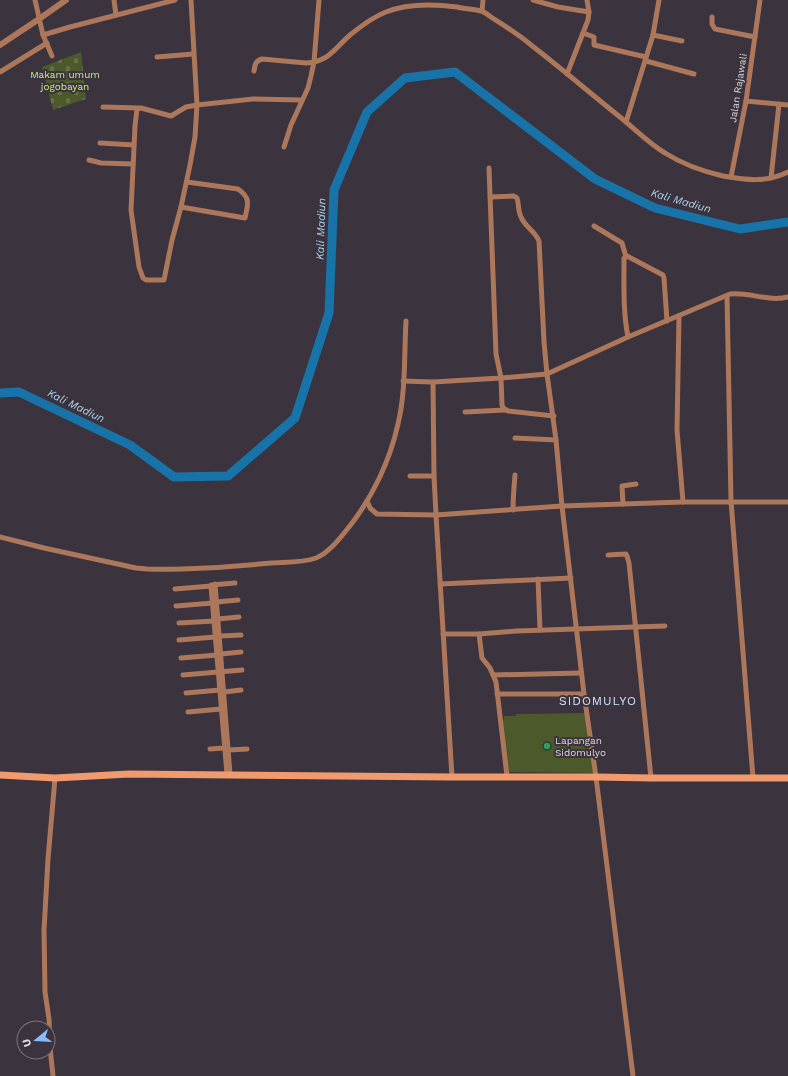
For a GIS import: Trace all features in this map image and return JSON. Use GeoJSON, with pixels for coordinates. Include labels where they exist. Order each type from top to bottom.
{"type":"FeatureCollection","features":[{"type":"Feature","properties":{"kind":"main road"},"geometry":{"type":"LineString","coordinates":[[0,775],[55,778],[128,774],[228,774],[452,777],[788,778]]}},
{"type":"Feature","properties":{"kind":"street"},"geometry":{"type":"LineString","coordinates":[[35,0],[43,35],[52,56]]}},
{"type":"Feature","properties":{"kind":"street"},"geometry":{"type":"LineString","coordinates":[[0,45],[66,0]]}},
{"type":"Feature","properties":{"kind":"street"},"geometry":{"type":"LineString","coordinates":[[114,0],[116,15]]}},
{"type":"Feature","properties":{"kind":"street"},"geometry":{"type":"LineString","coordinates":[[43,35],[174,0]]}},
{"type":"Feature","properties":{"kind":"street"},"geometry":{"type":"LineString","coordinates":[[139,108],[136,110],[131,204],[132,219],[143,278],[146,280],[164,280],[193,152],[197,105],[191,0]]}},
{"type":"Feature","properties":{"kind":"street"},"geometry":{"type":"LineString","coordinates":[[284,147],[301,100],[308,88],[311,76],[314,62],[319,0]]}},
{"type":"Feature","properties":{"kind":"street"},"geometry":{"type":"LineString","coordinates":[[482,11],[483,0]]}},
{"type":"Feature","properties":{"kind":"street"},"geometry":{"type":"LineString","coordinates":[[533,0],[558,7],[589,12]]}},
{"type":"Feature","properties":{"kind":"street"},"geometry":{"type":"LineString","coordinates":[[567,74],[588,20],[589,12],[587,0]]}},
{"type":"Feature","properties":{"kind":"street"},"geometry":{"type":"LineString","coordinates":[[626,122],[653,35],[659,0]]}},
{"type":"Feature","properties":{"kind":"street","name":"Jalan Rajawali"},"geometry":{"type":"LineString","coordinates":[[731,177],[746,101],[760,0]]}},
{"type":"Feature","properties":{"kind":"street"},"geometry":{"type":"LineString","coordinates":[[254,71],[256,63],[262,59],[314,62],[324,59],[351,34],[374,18],[397,8],[411,6],[446,6],[482,11],[521,37],[650,143],[682,163],[693,168],[747,180],[771,178],[788,172]]}},
{"type":"Feature","properties":{"kind":"street"},"geometry":{"type":"LineString","coordinates":[[712,17],[712,24],[715,29],[755,37]]}},
{"type":"Feature","properties":{"kind":"street"},"geometry":{"type":"LineString","coordinates":[[583,33],[595,38],[594,45],[694,74]]}},
{"type":"Feature","properties":{"kind":"street"},"geometry":{"type":"LineString","coordinates":[[653,35],[682,41]]}},
{"type":"Feature","properties":{"kind":"street"},"geometry":{"type":"LineString","coordinates":[[0,72],[47,43]]}},
{"type":"Feature","properties":{"kind":"street"},"geometry":{"type":"LineString","coordinates":[[157,56],[193,54]]}},
{"type":"Feature","properties":{"kind":"street"},"geometry":{"type":"LineString","coordinates":[[103,107],[139,108],[172,116],[186,107],[197,105],[253,99],[301,100]]}},
{"type":"Feature","properties":{"kind":"street"},"geometry":{"type":"LineString","coordinates":[[746,101],[788,105]]}},
{"type":"Feature","properties":{"kind":"street"},"geometry":{"type":"LineString","coordinates":[[771,178],[779,104]]}},
{"type":"Feature","properties":{"kind":"street"},"geometry":{"type":"LineString","coordinates":[[100,143],[134,145]]}},
{"type":"Feature","properties":{"kind":"street"},"geometry":{"type":"LineString","coordinates":[[89,160],[101,163],[133,164]]}},
{"type":"Feature","properties":{"kind":"street"},"geometry":{"type":"LineString","coordinates":[[489,168],[496,354],[501,378],[502,405],[505,410]]}},
{"type":"Feature","properties":{"kind":"street"},"geometry":{"type":"LineString","coordinates":[[181,207],[245,218],[248,201],[245,193],[238,189],[187,182]]}},
{"type":"Feature","properties":{"kind":"street"},"geometry":{"type":"LineString","coordinates":[[490,198],[514,196],[517,198],[520,216],[537,236],[539,241],[547,374],[554,416],[562,506],[581,673],[596,777],[633,1076]]}},
{"type":"Feature","properties":{"kind":"street"},"geometry":{"type":"LineString","coordinates":[[594,226],[622,243],[626,257],[624,260],[625,312],[628,337]]}},
{"type":"Feature","properties":{"kind":"street"},"geometry":{"type":"LineString","coordinates":[[626,257],[627,256],[663,275],[667,321]]}},
{"type":"Feature","properties":{"kind":"street"},"geometry":{"type":"LineString","coordinates":[[403,380],[433,382],[547,374],[628,337],[730,294],[737,293],[773,299],[788,297]]}},
{"type":"Feature","properties":{"kind":"street"},"geometry":{"type":"LineString","coordinates":[[727,296],[731,501],[753,778]]}},
{"type":"Feature","properties":{"kind":"street"},"geometry":{"type":"LineString","coordinates":[[679,316],[677,430],[683,502]]}},
{"type":"Feature","properties":{"kind":"street"},"geometry":{"type":"LineString","coordinates":[[0,537],[44,548],[136,568],[147,569],[235,566],[306,561],[318,558],[338,542],[359,515],[388,458],[398,424],[402,397],[406,321]]}},
{"type":"Feature","properties":{"kind":"street"},"geometry":{"type":"LineString","coordinates":[[433,382],[434,476],[452,777]]}},
{"type":"Feature","properties":{"kind":"street"},"geometry":{"type":"LineString","coordinates":[[465,412],[505,410],[554,416]]}},
{"type":"Feature","properties":{"kind":"street"},"geometry":{"type":"LineString","coordinates":[[515,438],[556,440]]}},
{"type":"Feature","properties":{"kind":"street"},"geometry":{"type":"LineString","coordinates":[[513,510],[515,475]]}},
{"type":"Feature","properties":{"kind":"street"},"geometry":{"type":"LineString","coordinates":[[410,476],[434,476]]}},
{"type":"Feature","properties":{"kind":"street"},"geometry":{"type":"LineString","coordinates":[[623,504],[622,486],[636,484]]}},
{"type":"Feature","properties":{"kind":"street"},"geometry":{"type":"LineString","coordinates":[[367,501],[370,508],[377,514],[436,515],[562,506],[731,501],[788,502]]}},
{"type":"Feature","properties":{"kind":"street"},"geometry":{"type":"LineString","coordinates":[[608,555],[625,553],[627,554],[629,563],[651,778]]}},
{"type":"Feature","properties":{"kind":"street"},"geometry":{"type":"LineString","coordinates":[[440,584],[570,578]]}},
{"type":"Feature","properties":{"kind":"street"},"geometry":{"type":"LineString","coordinates":[[538,579],[540,630]]}},
{"type":"Feature","properties":{"kind":"street"},"geometry":{"type":"LineString","coordinates":[[175,589],[235,583]]}},
{"type":"Feature","properties":{"kind":"street"},"geometry":{"type":"LineString","coordinates":[[213,585],[228,774]]}},
{"type":"Feature","properties":{"kind":"street"},"geometry":{"type":"LineString","coordinates":[[176,606],[238,600]]}},
{"type":"Feature","properties":{"kind":"street"},"geometry":{"type":"LineString","coordinates":[[179,624],[239,618]]}},
{"type":"Feature","properties":{"kind":"street"},"geometry":{"type":"LineString","coordinates":[[443,634],[478,634],[540,630],[664,626]]}},
{"type":"Feature","properties":{"kind":"street"},"geometry":{"type":"LineString","coordinates":[[478,634],[482,658],[490,668],[496,682],[507,776]]}},
{"type":"Feature","properties":{"kind":"street"},"geometry":{"type":"LineString","coordinates":[[179,640],[241,635]]}},
{"type":"Feature","properties":{"kind":"street"},"geometry":{"type":"LineString","coordinates":[[181,658],[241,652]]}},
{"type":"Feature","properties":{"kind":"street"},"geometry":{"type":"LineString","coordinates":[[183,675],[221,675],[242,670]]}},
{"type":"Feature","properties":{"kind":"street"},"geometry":{"type":"LineString","coordinates":[[493,674],[581,673]]}},
{"type":"Feature","properties":{"kind":"street"},"geometry":{"type":"LineString","coordinates":[[186,693],[241,690]]}},
{"type":"Feature","properties":{"kind":"street"},"geometry":{"type":"LineString","coordinates":[[222,691],[221,709],[227,749]]}},
{"type":"Feature","properties":{"kind":"street"},"geometry":{"type":"LineString","coordinates":[[497,694],[584,694]]}},
{"type":"Feature","properties":{"kind":"street"},"geometry":{"type":"LineString","coordinates":[[188,712],[221,709]]}},
{"type":"Feature","properties":{"kind":"street"},"geometry":{"type":"LineString","coordinates":[[210,750],[247,749]]}},
{"type":"Feature","properties":{"kind":"street"},"geometry":{"type":"LineString","coordinates":[[53,1076],[49,1019],[45,992],[44,930],[55,778]]}},
{"type":"Feature","properties":{"kind":"green space","name":"Makam umum jogobayan"},"geometry":{"type":"Polygon","coordinates":[[[81,52],[86,99],[53,110],[42,67],[81,52]]]}},
{"type":"Feature","properties":{"kind":"green space","name":"Lapangan Sidomulyo"},"geometry":{"type":"Polygon","coordinates":[[[586,713],[594,773],[508,772],[501,719],[504,719],[504,716],[516,716],[516,714],[586,713]]]}},
{"type":"Feature","properties":{"kind":"waterway","name":"Kali Madiun"},"geometry":{"type":"LineString","coordinates":[[0,393],[19,392],[130,445],[174,477],[228,476],[295,418],[329,313],[334,190],[367,112],[405,78],[455,72],[595,179],[655,208],[740,229],[788,222]]}},
{"type":"Feature","properties":{"kind":"place","name":"Lapangan Sidomulyo"},"geometry":{"type":"Point","coordinates":[547,746]}},
{"type":"Feature","properties":{"kind":"district","name":"SIDOMULYO"},"geometry":{"type":"Point","coordinates":[598,701]}}]}
